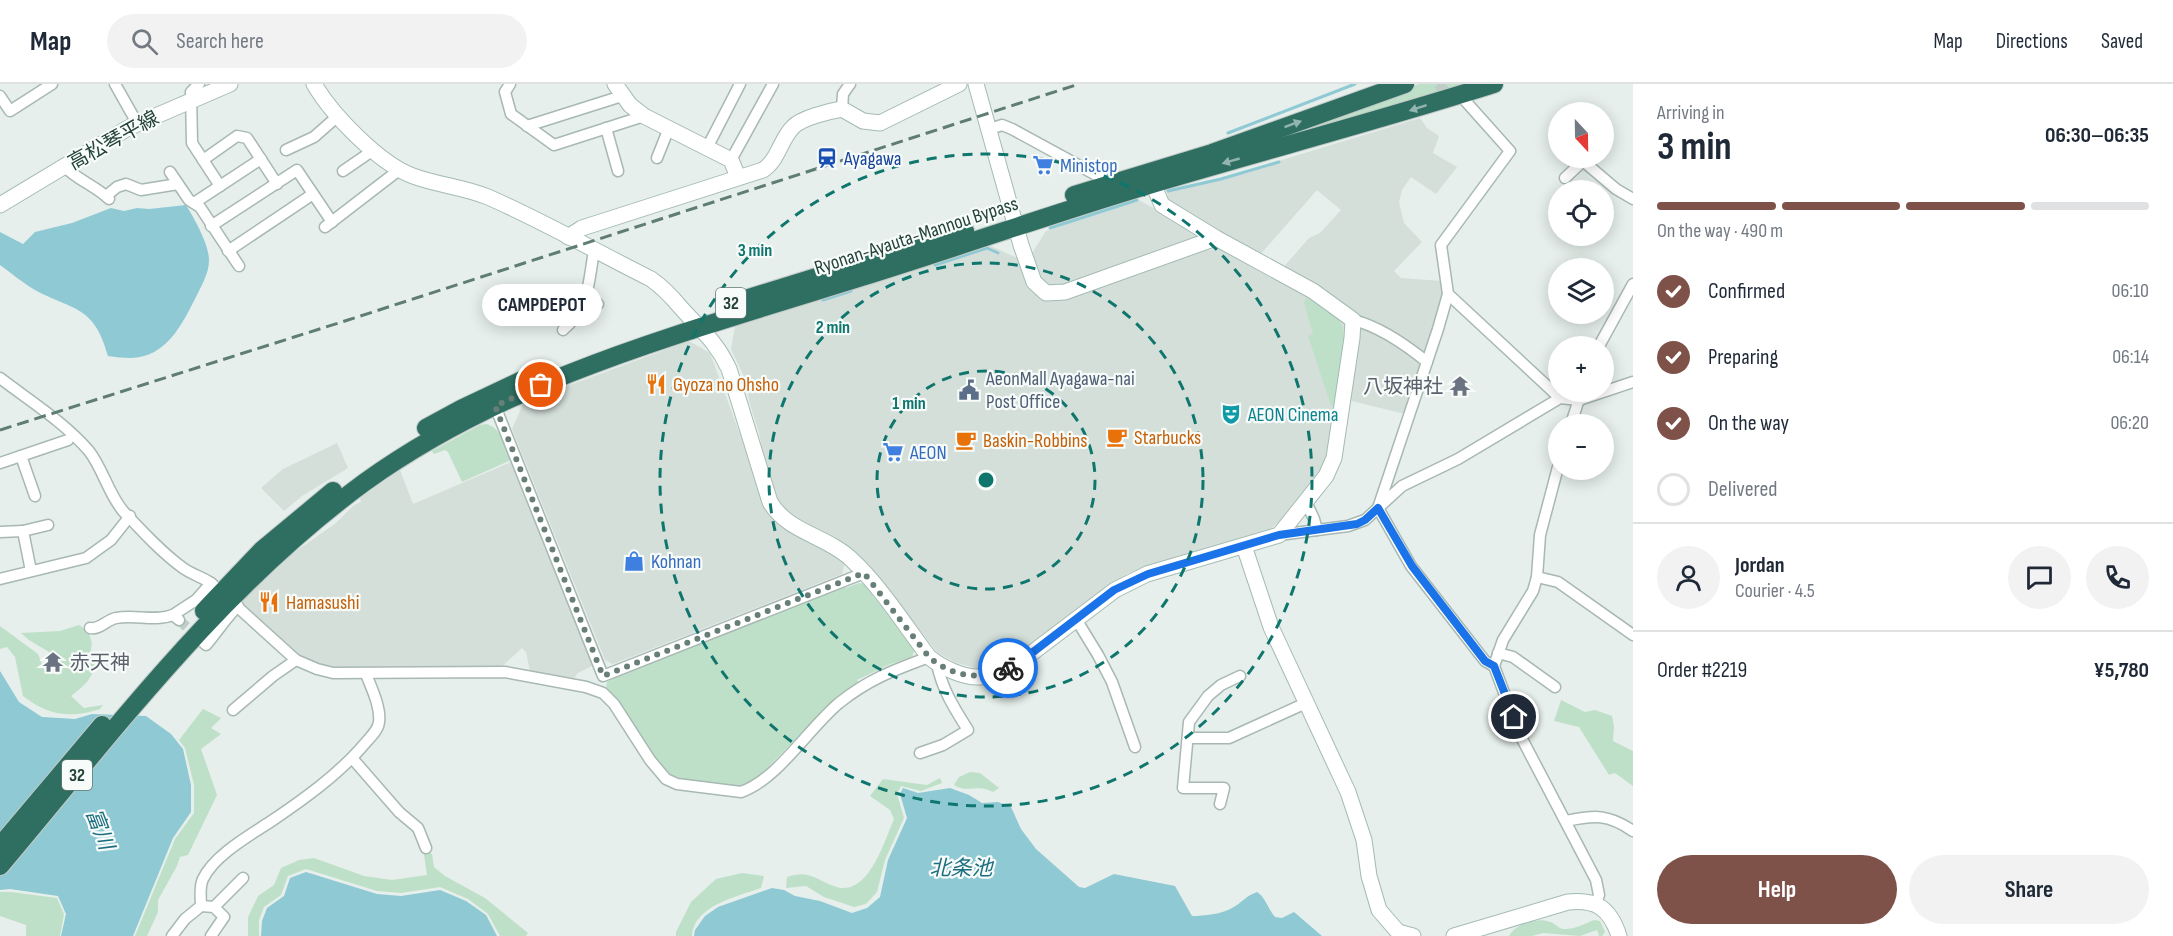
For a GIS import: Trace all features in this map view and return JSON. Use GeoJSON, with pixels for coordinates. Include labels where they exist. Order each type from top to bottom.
{"type":"FeatureCollection","features":[{"type":"Feature","properties":{"kind":"highway","name":"Ryonan-Ayauta-Mannou Bypass"},"geometry":{"type":"LineString","coordinates":[[0,846],[225,595],[262,550],[306,512],[385,454],[434,423],[524,378],[599,349],[858,278],[1015,221],[1111,183],[1212,153],[1405,84]]}},
{"type":"Feature","properties":{"kind":"highway","name":"Ryonan-Ayauta-Mannou Bypass"},"geometry":{"type":"LineString","coordinates":[[1015,221],[1394,116],[1460,100],[1494,84]]}},
{"type":"Feature","properties":{"kind":"highway","name":"Ryonan-Ayauta-Mannou Bypass"},"geometry":{"type":"LineString","coordinates":[[225,595],[350,493],[414,450],[495,406],[559,377],[695,322]]}},
{"type":"Feature","properties":{"kind":"highway","name":"Ryonan-Ayauta-Mannou Bypass"},"geometry":{"type":"LineString","coordinates":[[0,866],[149,680]]}},
{"type":"Feature","properties":{"kind":"street"},"geometry":{"type":"LineString","coordinates":[[0,96],[10,111],[52,84]]}},
{"type":"Feature","properties":{"kind":"street"},"geometry":{"type":"LineString","coordinates":[[199,84],[191,92],[192,143],[219,186]]}},
{"type":"Feature","properties":{"kind":"street","name":"高松琴平線"},"geometry":{"type":"LineString","coordinates":[[0,205],[137,123],[230,84]]}},
{"type":"Feature","properties":{"kind":"street"},"geometry":{"type":"LineString","coordinates":[[314,84],[339,116],[372,151],[399,170],[487,197],[651,279],[670,294],[718,348],[729,369],[767,492],[775,510],[788,522],[845,553],[864,573],[933,660],[950,703],[968,730],[943,745],[920,753]]}},
{"type":"Feature","properties":{"kind":"street"},"geometry":{"type":"LineString","coordinates":[[510,84],[505,92],[511,114],[554,145],[644,116]]}},
{"type":"Feature","properties":{"kind":"street"},"geometry":{"type":"LineString","coordinates":[[707,148],[740,84]]}},
{"type":"Feature","properties":{"kind":"street"},"geometry":{"type":"LineString","coordinates":[[730,160],[773,84]]}},
{"type":"Feature","properties":{"kind":"street"},"geometry":{"type":"LineString","coordinates":[[842,110],[843,94],[850,84]]}},
{"type":"Feature","properties":{"kind":"street"},"geometry":{"type":"LineString","coordinates":[[568,237],[582,228],[763,170],[770,165],[789,131],[800,121],[842,110],[863,121],[880,123],[939,88],[959,84]]}},
{"type":"Feature","properties":{"kind":"street"},"geometry":{"type":"LineString","coordinates":[[976,84],[1034,282],[1041,290],[1052,294],[1065,292],[1216,238]]}},
{"type":"Feature","properties":{"kind":"street"},"geometry":{"type":"LineString","coordinates":[[121,86],[137,123]]}},
{"type":"Feature","properties":{"kind":"street"},"geometry":{"type":"LineString","coordinates":[[527,126],[618,90],[644,116],[730,160],[738,177]]}},
{"type":"Feature","properties":{"kind":"street"},"geometry":{"type":"LineString","coordinates":[[1460,100],[1493,131],[1510,151],[1441,245],[1448,294],[1378,508],[1412,566],[1485,661],[1494,666]]}},
{"type":"Feature","properties":{"kind":"street"},"geometry":{"type":"LineString","coordinates":[[290,144],[314,136],[339,116]]}},
{"type":"Feature","properties":{"kind":"street"},"geometry":{"type":"LineString","coordinates":[[990,129],[1002,125],[1012,129],[1111,183]]}},
{"type":"Feature","properties":{"kind":"street"},"geometry":{"type":"LineString","coordinates":[[606,128],[618,171]]}},
{"type":"Feature","properties":{"kind":"street"},"geometry":{"type":"LineString","coordinates":[[657,158],[669,128]]}},
{"type":"Feature","properties":{"kind":"street"},"geometry":{"type":"LineString","coordinates":[[203,160],[237,136],[247,138],[277,184]]}},
{"type":"Feature","properties":{"kind":"street"},"geometry":{"type":"LineString","coordinates":[[343,171],[372,151]]}},
{"type":"Feature","properties":{"kind":"street"},"geometry":{"type":"LineString","coordinates":[[194,203],[261,159]]}},
{"type":"Feature","properties":{"kind":"street"},"geometry":{"type":"LineString","coordinates":[[1565,178],[1582,161],[1616,189],[1633,199]]}},
{"type":"Feature","properties":{"kind":"street"},"geometry":{"type":"LineString","coordinates":[[64,166],[109,199],[117,187],[126,184],[141,190],[178,184]]}},
{"type":"Feature","properties":{"kind":"street"},"geometry":{"type":"LineString","coordinates":[[211,226],[297,170],[313,194],[328,224],[399,170]]}},
{"type":"Feature","properties":{"kind":"street"},"geometry":{"type":"LineString","coordinates":[[170,172],[189,200],[200,207],[238,266]]}},
{"type":"Feature","properties":{"kind":"street"},"geometry":{"type":"LineString","coordinates":[[1153,184],[1162,205],[1312,291],[1353,320],[1365,323],[1415,352],[1427,362]]}},
{"type":"Feature","properties":{"kind":"street"},"geometry":{"type":"LineString","coordinates":[[228,251],[313,194]]}},
{"type":"Feature","properties":{"kind":"street"},"geometry":{"type":"LineString","coordinates":[[563,330],[581,311],[586,297],[594,250]]}},
{"type":"Feature","properties":{"kind":"street"},"geometry":{"type":"LineString","coordinates":[[1604,336],[1633,284]]}},
{"type":"Feature","properties":{"kind":"street"},"geometry":{"type":"LineString","coordinates":[[1448,294],[1548,387]]}},
{"type":"Feature","properties":{"kind":"street"},"geometry":{"type":"LineString","coordinates":[[586,297],[598,304]]}},
{"type":"Feature","properties":{"kind":"street"},"geometry":{"type":"LineString","coordinates":[[1279,535],[1326,476],[1334,458],[1353,320]]}},
{"type":"Feature","properties":{"kind":"street"},"geometry":{"type":"LineString","coordinates":[[0,378],[82,444],[99,466],[110,491],[123,511],[167,554],[185,570],[202,576],[296,660],[333,673],[505,672],[586,687],[603,693],[614,704],[650,760],[666,779],[677,784],[741,792],[763,781],[840,703],[879,676],[933,660],[966,675],[980,677],[991,675],[1020,662],[1114,590],[1128,582],[1279,535],[1357,524],[1365,520],[1402,486],[1458,459],[1553,402]]}},
{"type":"Feature","properties":{"kind":"street"},"geometry":{"type":"LineString","coordinates":[[1614,387],[1633,382]]}},
{"type":"Feature","properties":{"kind":"street"},"geometry":{"type":"LineString","coordinates":[[495,406],[603,676],[864,573]]}},
{"type":"Feature","properties":{"kind":"street"},"geometry":{"type":"LineString","coordinates":[[0,464],[68,440]]}},
{"type":"Feature","properties":{"kind":"street"},"geometry":{"type":"LineString","coordinates":[[21,456],[35,496]]}},
{"type":"Feature","properties":{"kind":"street"},"geometry":{"type":"LineString","coordinates":[[1555,480],[1540,535],[1537,578],[1529,599],[1503,640],[1494,666],[1520,735],[1596,880],[1599,895],[1596,904]]}},
{"type":"Feature","properties":{"kind":"street"},"geometry":{"type":"LineString","coordinates":[[1306,502],[1317,530]]}},
{"type":"Feature","properties":{"kind":"street"},"geometry":{"type":"LineString","coordinates":[[0,579],[86,558],[111,540],[130,516]]}},
{"type":"Feature","properties":{"kind":"street"},"geometry":{"type":"LineString","coordinates":[[0,532],[23,531],[48,525]]}},
{"type":"Feature","properties":{"kind":"street"},"geometry":{"type":"LineString","coordinates":[[23,531],[32,571]]}},
{"type":"Feature","properties":{"kind":"street"},"geometry":{"type":"LineString","coordinates":[[1244,546],[1271,627],[1348,792],[1364,840],[1379,910],[1398,932],[1413,936]]}},
{"type":"Feature","properties":{"kind":"street"},"geometry":{"type":"LineString","coordinates":[[1537,578],[1558,582],[1633,635]]}},
{"type":"Feature","properties":{"kind":"street"},"geometry":{"type":"LineString","coordinates":[[90,628],[95,629],[117,617],[176,618],[196,600],[225,595]]}},
{"type":"Feature","properties":{"kind":"street"},"geometry":{"type":"LineString","coordinates":[[204,642],[206,645],[221,624],[225,595]]}},
{"type":"Feature","properties":{"kind":"street"},"geometry":{"type":"LineString","coordinates":[[1076,620],[1112,682],[1135,747]]}},
{"type":"Feature","properties":{"kind":"street"},"geometry":{"type":"LineString","coordinates":[[1498,653],[1513,657],[1555,687]]}},
{"type":"Feature","properties":{"kind":"street"},"geometry":{"type":"LineString","coordinates":[[233,710],[296,660]]}},
{"type":"Feature","properties":{"kind":"street"},"geometry":{"type":"LineString","coordinates":[[201,906],[200,890],[203,879],[212,866],[237,844],[312,792],[352,758],[377,729],[380,721],[366,674]]}},
{"type":"Feature","properties":{"kind":"street"},"geometry":{"type":"LineString","coordinates":[[1220,804],[1224,788],[1183,788],[1189,722],[1208,696],[1221,685],[1240,676]]}},
{"type":"Feature","properties":{"kind":"street"},"geometry":{"type":"LineString","coordinates":[[1188,738],[1229,738],[1305,703]]}},
{"type":"Feature","properties":{"kind":"street"},"geometry":{"type":"LineString","coordinates":[[352,758],[399,812],[421,832],[426,848]]}},
{"type":"Feature","properties":{"kind":"street"},"geometry":{"type":"LineString","coordinates":[[1566,821],[1603,817],[1618,821],[1633,831]]}},
{"type":"Feature","properties":{"kind":"street"},"geometry":{"type":"LineString","coordinates":[[214,907],[243,878]]}},
{"type":"Feature","properties":{"kind":"street"},"geometry":{"type":"LineString","coordinates":[[1454,936],[1568,902],[1582,901],[1596,904],[1611,917],[1619,936]]}},
{"type":"Feature","properties":{"kind":"street"},"geometry":{"type":"LineString","coordinates":[[172,936],[185,919],[201,906],[214,907],[224,917],[211,936]]}},
{"type":"Feature","properties":{"kind":"shaded area"},"geometry":{"type":"Polygon","coordinates":[[[1420,118],[1427,128],[1439,136],[1433,153],[1457,167],[1436,194],[1411,177],[1402,190],[1399,202],[1404,223],[1422,242],[1394,271],[1401,278],[1442,281],[1441,304],[1405,414],[1335,397],[1326,459],[1279,522],[1269,530],[1128,573],[1012,657],[977,669],[954,662],[937,652],[866,563],[843,542],[786,513],[780,507],[763,454],[746,381],[731,349],[735,326],[991,246],[1015,257],[1032,253],[1046,231],[1139,200],[1196,232],[1202,251],[1218,249],[1226,252],[1273,279],[1309,238],[1320,233],[1341,210],[1317,190],[1259,256],[1168,202],[1167,190],[1225,177],[1420,118]]]}},
{"type":"Feature","properties":{"kind":"shaded area"},"geometry":{"type":"Polygon","coordinates":[[[689,341],[710,353],[767,508],[845,562],[842,574],[613,664],[605,660],[512,429],[524,402],[689,341]]]}},
{"type":"Feature","properties":{"kind":"shaded area"},"geometry":{"type":"Polygon","coordinates":[[[337,443],[348,468],[302,496],[284,511],[261,488],[283,469],[337,443]]]}},
{"type":"Feature","properties":{"kind":"shaded area"},"geometry":{"type":"Polygon","coordinates":[[[511,462],[594,665],[578,673],[574,678],[530,671],[526,652],[522,648],[500,668],[330,668],[303,659],[241,602],[292,554],[336,523],[354,505],[361,502],[360,498],[400,470],[413,504],[511,462]]]}},
{"type":"Feature","properties":{"kind":"green space"},"geometry":{"type":"Polygon","coordinates":[[[1419,84],[1476,84],[1214,156],[1419,84]]]}},
{"type":"Feature","properties":{"kind":"green space"},"geometry":{"type":"Polygon","coordinates":[[[1306,298],[1331,312],[1342,326],[1344,348],[1335,405],[1331,406],[1308,336],[1313,334],[1304,303],[1306,298]]]}},
{"type":"Feature","properties":{"kind":"green space"},"geometry":{"type":"Polygon","coordinates":[[[486,424],[499,433],[511,460],[462,482],[448,452],[445,450],[434,454],[432,451],[486,424]]]}},
{"type":"Feature","properties":{"kind":"green space"},"geometry":{"type":"Polygon","coordinates":[[[859,583],[864,584],[915,649],[912,657],[888,665],[857,680],[860,684],[828,707],[755,780],[734,786],[708,785],[683,779],[662,769],[606,689],[607,682],[620,675],[844,586],[846,588],[859,583]]]}},
{"type":"Feature","properties":{"kind":"green space"},"geometry":{"type":"Polygon","coordinates":[[[79,625],[89,632],[92,644],[90,654],[95,661],[88,681],[71,696],[84,708],[103,705],[100,709],[79,714],[50,711],[23,696],[15,657],[7,647],[0,649],[0,626],[38,654],[45,672],[59,675],[63,669],[54,655],[21,633],[60,631],[79,625]]]}},
{"type":"Feature","properties":{"kind":"green space"},"geometry":{"type":"Polygon","coordinates":[[[1561,700],[1585,712],[1595,710],[1612,716],[1613,741],[1633,751],[1633,786],[1615,773],[1609,775],[1579,727],[1554,721],[1561,700]]]}},
{"type":"Feature","properties":{"kind":"green space"},"geometry":{"type":"Polygon","coordinates":[[[203,709],[221,718],[211,728],[221,734],[201,749],[217,795],[188,855],[180,857],[158,900],[158,912],[147,936],[135,936],[175,839],[194,813],[194,785],[185,748],[179,740],[203,709]]]}},
{"type":"Feature","properties":{"kind":"green space"},"geometry":{"type":"Polygon","coordinates":[[[970,772],[980,773],[999,788],[993,792],[983,788],[964,789],[954,785],[959,777],[970,772]]]}},
{"type":"Feature","properties":{"kind":"green space"},"geometry":{"type":"Polygon","coordinates":[[[940,778],[942,783],[921,791],[901,786],[897,794],[904,818],[885,860],[877,892],[866,904],[854,907],[824,897],[806,886],[786,888],[787,877],[800,874],[810,875],[831,885],[844,888],[864,878],[879,855],[894,819],[890,810],[870,796],[883,779],[927,785],[940,778]]]}},
{"type":"Feature","properties":{"kind":"green space"},"geometry":{"type":"Polygon","coordinates":[[[428,851],[432,854],[434,867],[445,876],[485,898],[528,933],[526,936],[500,936],[488,914],[468,899],[440,887],[401,893],[377,891],[306,869],[288,876],[281,895],[264,907],[259,920],[259,936],[248,936],[248,917],[258,896],[274,885],[281,868],[299,860],[314,858],[364,876],[392,880],[427,875],[424,855],[428,851]]]}},
{"type":"Feature","properties":{"kind":"green space"},"geometry":{"type":"Polygon","coordinates":[[[742,873],[764,876],[761,888],[729,899],[708,910],[694,926],[692,936],[676,936],[691,902],[716,879],[742,873]]]}},
{"type":"Feature","properties":{"kind":"green space"},"geometry":{"type":"Polygon","coordinates":[[[0,892],[57,898],[64,914],[60,936],[26,936],[26,925],[0,916],[0,892]]]}},
{"type":"Feature","properties":{"kind":"green space"},"geometry":{"type":"Polygon","coordinates":[[[1594,920],[1600,921],[1605,932],[1602,936],[1599,936],[1597,930],[1580,936],[1543,933],[1532,936],[1509,936],[1516,928],[1533,921],[1545,921],[1567,929],[1594,920]]]}},
{"type":"Feature","properties":{"kind":"water"},"geometry":{"type":"Polygon","coordinates":[[[186,205],[207,246],[208,270],[178,329],[163,346],[143,356],[131,358],[108,356],[96,327],[89,318],[72,307],[35,290],[0,265],[0,232],[23,244],[35,232],[72,223],[111,208],[124,211],[186,205]]]}},
{"type":"Feature","properties":{"kind":"water","name":"富川"},"geometry":{"type":"Polygon","coordinates":[[[0,671],[19,702],[42,717],[75,719],[92,714],[146,716],[171,734],[183,749],[191,785],[191,812],[173,838],[133,936],[61,936],[66,914],[58,896],[10,889],[0,890],[0,671]]]}},
{"type":"Feature","properties":{"kind":"water","name":"北条池"},"geometry":{"type":"Polygon","coordinates":[[[903,788],[918,793],[950,788],[982,803],[998,802],[1011,807],[1021,829],[1036,849],[1079,887],[1085,888],[1114,874],[1175,886],[1192,916],[1228,910],[1257,892],[1263,897],[1275,917],[1282,918],[1294,912],[1322,936],[694,936],[695,930],[705,916],[718,907],[772,888],[820,901],[852,913],[867,908],[880,897],[888,860],[907,818],[900,794],[903,788]]]}},
{"type":"Feature","properties":{"kind":"water"},"geometry":{"type":"Polygon","coordinates":[[[306,872],[377,894],[401,896],[440,890],[466,901],[486,915],[497,936],[261,936],[262,921],[267,908],[284,896],[290,878],[306,872]]]}},
{"type":"Feature","properties":{"kind":"waterway"},"geometry":{"type":"LineString","coordinates":[[1228,133],[1355,84]]}},
{"type":"Feature","properties":{"kind":"waterway"},"geometry":{"type":"LineString","coordinates":[[1168,191],[1279,162]]}},
{"type":"Feature","properties":{"kind":"waterway"},"geometry":{"type":"LineString","coordinates":[[1050,228],[1137,200]]}},
{"type":"Feature","properties":{"kind":"waterway"},"geometry":{"type":"LineString","coordinates":[[935,265],[987,248],[998,253]]}},
{"type":"Feature","properties":{"kind":"waterway"},"geometry":{"type":"LineString","coordinates":[[823,300],[851,291]]}},
{"type":"Feature","properties":{"kind":"tunnel"},"geometry":{"type":"LineString","coordinates":[[1438,84],[1459,105]]}},
{"type":"Feature","properties":{"kind":"tunnel"},"geometry":{"type":"LineString","coordinates":[[179,620],[199,638]]}},
{"type":"Feature","properties":{"kind":"railway"},"geometry":{"type":"LineString","coordinates":[[0,430],[1079,84]]}},
{"type":"Feature","properties":{"kind":"way so far"},"geometry":{"type":"LineString","coordinates":[[541,385],[495,406],[603,676],[864,573],[929,657],[937,664],[966,675],[980,677],[1008,668]]}},
{"type":"Feature","properties":{"kind":"place","name":"Ayagawa"},"geometry":{"type":"Point","coordinates":[827,158]}},
{"type":"Feature","properties":{"kind":"place","name":"Ministop"},"geometry":{"type":"Point","coordinates":[1043,165]}},
{"type":"Feature","properties":{"kind":"place","name":"Gyoza no Ohsho"},"geometry":{"type":"Point","coordinates":[656,384]}},
{"type":"Feature","properties":{"kind":"place","name":"CAMPDEPOT"},"geometry":{"type":"Point","coordinates":[541,385]}},
{"type":"Feature","properties":{"kind":"place","name":"八坂神社"},"geometry":{"type":"Point","coordinates":[1460,386]}},
{"type":"Feature","properties":{"kind":"place","name":"AeonMall Ayagawa-nai Post Office"},"geometry":{"type":"Point","coordinates":[969,390]}},
{"type":"Feature","properties":{"kind":"place","name":"AEON Cinema"},"geometry":{"type":"Point","coordinates":[1231,414]}},
{"type":"Feature","properties":{"kind":"place","name":"Starbucks"},"geometry":{"type":"Point","coordinates":[1117,437]}},
{"type":"Feature","properties":{"kind":"place","name":"Baskin-Robbins"},"geometry":{"type":"Point","coordinates":[966,440]}},
{"type":"Feature","properties":{"kind":"place","name":"AEON"},"geometry":{"type":"Point","coordinates":[893,452]}},
{"type":"Feature","properties":{"kind":"place","name":"Kohnan"},"geometry":{"type":"Point","coordinates":[634,561]}},
{"type":"Feature","properties":{"kind":"place","name":"Hamasushi"},"geometry":{"type":"Point","coordinates":[269,602]}},
{"type":"Feature","properties":{"kind":"place","name":"赤天神"},"geometry":{"type":"Point","coordinates":[53,662]}},
{"type":"Feature","properties":{"kind":"route"},"geometry":{"type":"LineString","coordinates":[[1008,668],[1040,648],[1114,590],[1128,582],[1279,535],[1357,524],[1378,508],[1412,566],[1485,661],[1494,666],[1514,717]]}}]}
